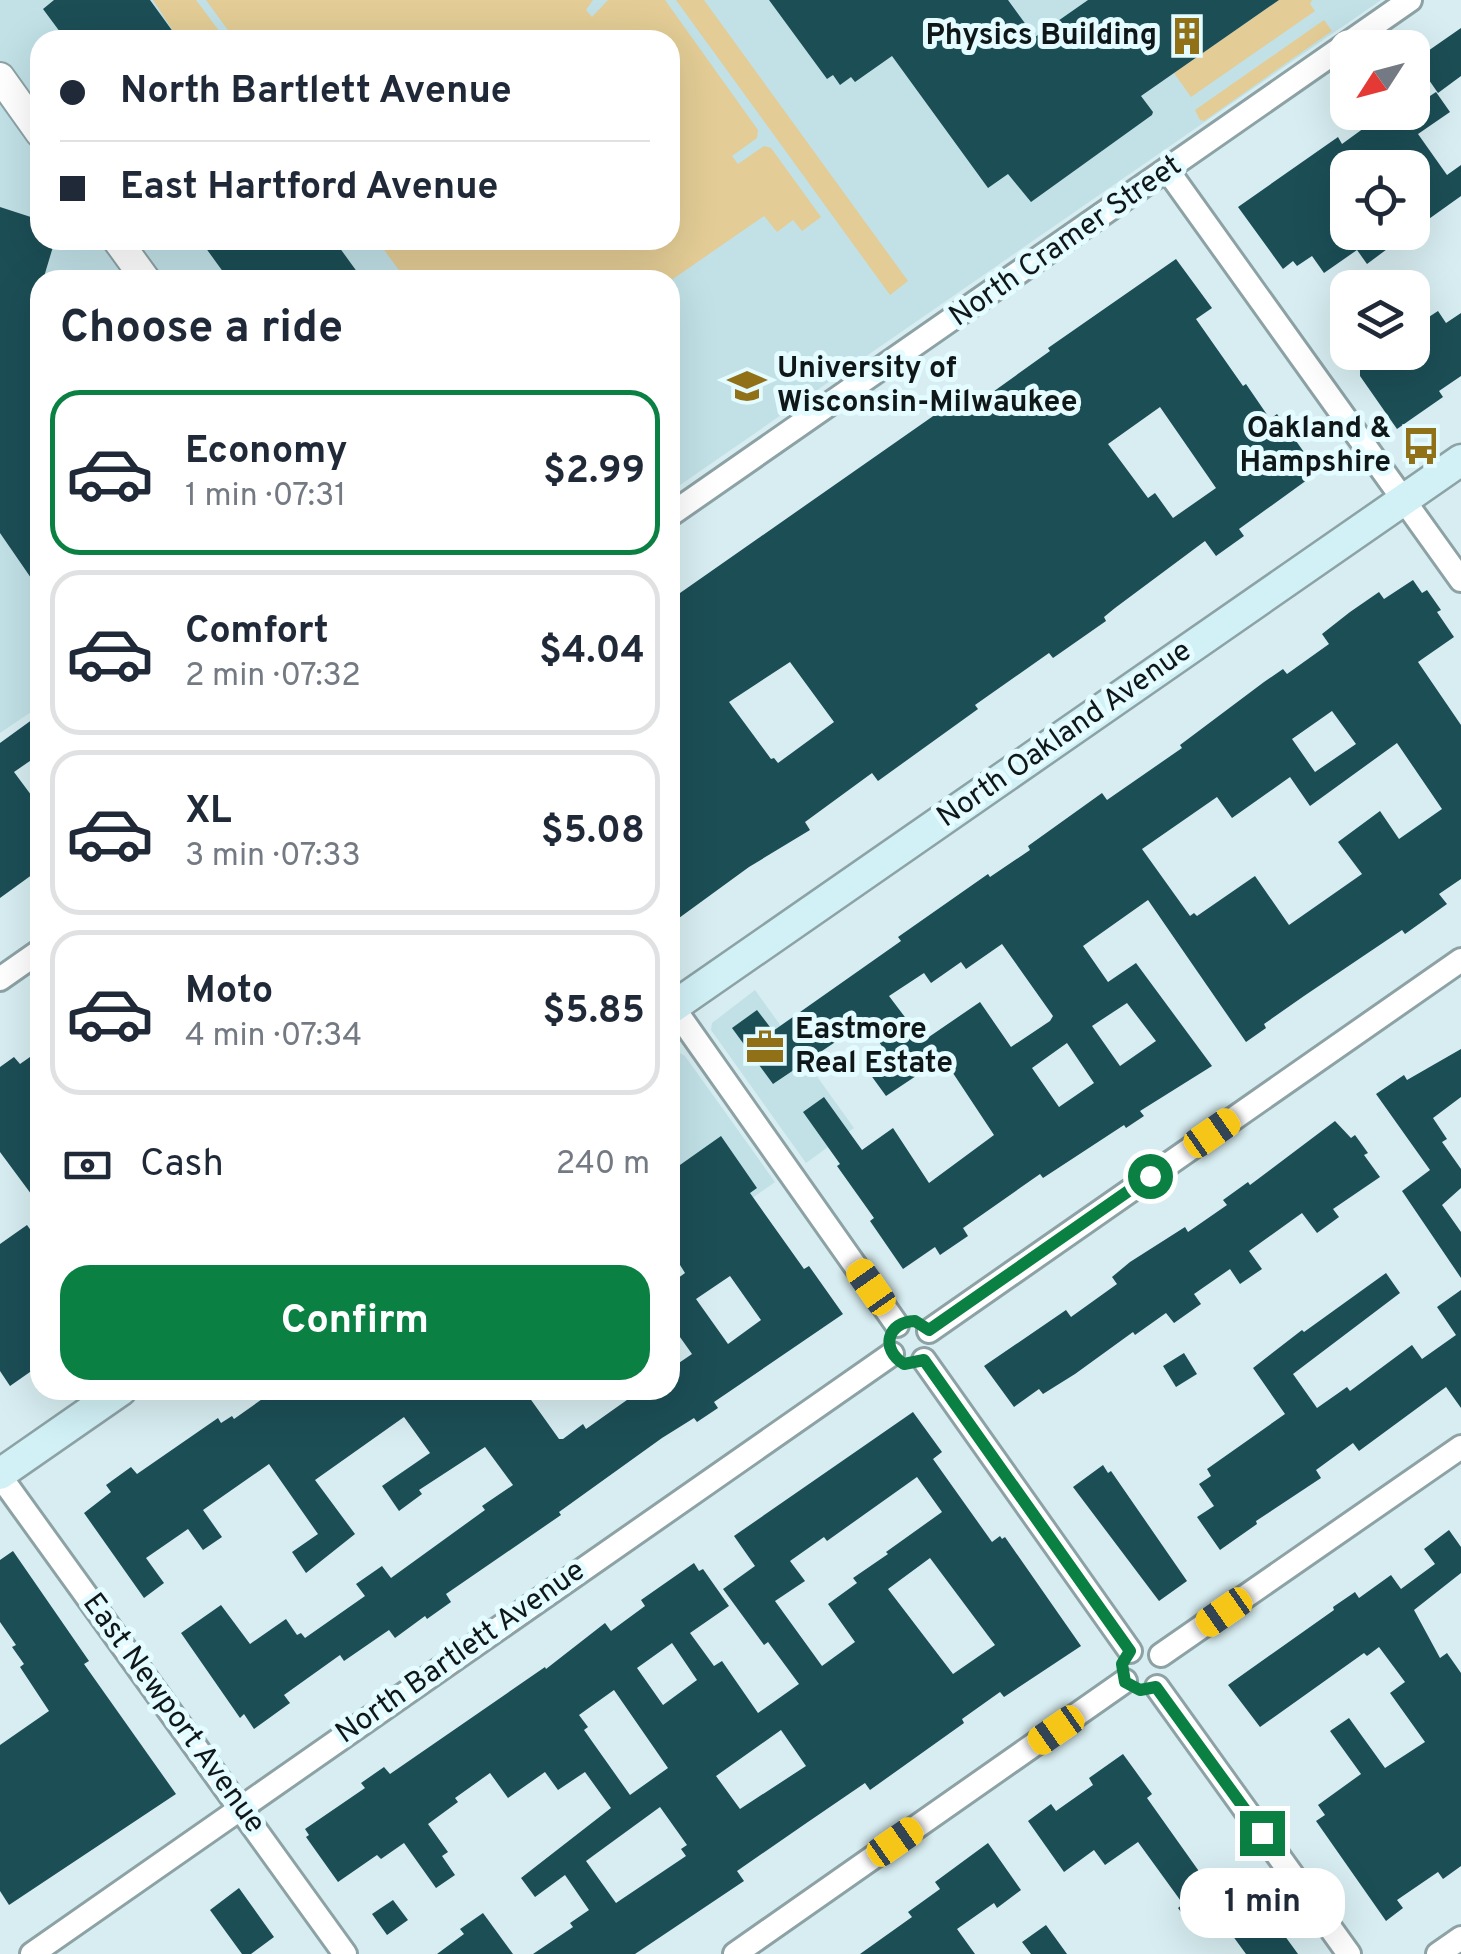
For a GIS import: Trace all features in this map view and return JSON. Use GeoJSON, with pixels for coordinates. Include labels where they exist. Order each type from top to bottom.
{"type":"FeatureCollection","features":[{"type":"Feature","properties":{"kind":"main road","name":"North Oakland Avenue"},"geometry":{"type":"LineString","coordinates":[[680,1001],[1461,460]]}},
{"type":"Feature","properties":{"kind":"main road"},"geometry":{"type":"LineString","coordinates":[[0,1475],[107,1400]]}},
{"type":"Feature","properties":{"kind":"street","name":"North Cramer Street"},"geometry":{"type":"LineString","coordinates":[[680,509],[1410,0]]}},
{"type":"Feature","properties":{"kind":"street"},"geometry":{"type":"LineString","coordinates":[[0,77],[30,119]]}},
{"type":"Feature","properties":{"kind":"street"},"geometry":{"type":"LineString","coordinates":[[1168,171],[1461,580]]}},
{"type":"Feature","properties":{"kind":"street"},"geometry":{"type":"LineString","coordinates":[[0,979],[30,958]]}},
{"type":"Feature","properties":{"kind":"street"},"geometry":{"type":"LineString","coordinates":[[929,1330],[1461,960]]}},
{"type":"Feature","properties":{"kind":"street"},"geometry":{"type":"LineString","coordinates":[[680,1020],[898,1324]]}},
{"type":"Feature","properties":{"kind":"street"},"geometry":{"type":"LineString","coordinates":[[915,1321],[929,1330],[932,1350],[924,1360],[910,1365],[892,1354],[889,1338],[898,1324],[915,1321]]}},
{"type":"Feature","properties":{"kind":"street","name":"North Bartlett Avenue"},"geometry":{"type":"LineString","coordinates":[[32,1954],[892,1354]]}},
{"type":"Feature","properties":{"kind":"street"},"geometry":{"type":"LineString","coordinates":[[924,1360],[1130,1651]]}},
{"type":"Feature","properties":{"kind":"street"},"geometry":{"type":"LineString","coordinates":[[1161,1656],[1461,1447]]}},
{"type":"Feature","properties":{"kind":"street","name":"East Newport Avenue"},"geometry":{"type":"LineString","coordinates":[[0,1475],[344,1954]]}},
{"type":"Feature","properties":{"kind":"street"},"geometry":{"type":"LineString","coordinates":[[1147,1647],[1161,1656],[1165,1672],[1156,1687],[1140,1690],[1125,1682],[1122,1664],[1130,1651],[1147,1647]]}},
{"type":"Feature","properties":{"kind":"street"},"geometry":{"type":"LineString","coordinates":[[734,1954],[1125,1682]]}},
{"type":"Feature","properties":{"kind":"street"},"geometry":{"type":"LineString","coordinates":[[1156,1687],[1349,1954]]}},
{"type":"Feature","properties":{"kind":"street"},"geometry":{"type":"LineString","coordinates":[[1438,1954],[1461,1938]]}},
{"type":"Feature","properties":{"kind":"shaded area","name":"University of Wisconsin-Milwaukee"},"geometry":{"type":"Polygon","coordinates":[[[0,0],[1381,0],[1338,30],[1330,30],[1330,35],[680,485],[680,270],[30,270],[30,713],[0,733],[0,0]]]}},
{"type":"Feature","properties":{"kind":"shaded area"},"geometry":{"type":"Polygon","coordinates":[[[153,0],[196,0],[218,30],[172,30],[153,0]]]}},
{"type":"Feature","properties":{"kind":"shaded area"},"geometry":{"type":"Polygon","coordinates":[[[206,0],[593,0],[586,10],[592,17],[608,0],[665,0],[758,130],[757,138],[732,156],[738,164],[764,146],[771,148],[821,217],[802,231],[793,220],[777,232],[764,216],[680,274],[680,270],[399,270],[384,250],[680,250],[680,30],[228,30],[206,0]]]}},
{"type":"Feature","properties":{"kind":"shaded area"},"geometry":{"type":"Polygon","coordinates":[[[676,0],[704,0],[908,281],[890,295],[676,0]]]}},
{"type":"Feature","properties":{"kind":"shaded area"},"geometry":{"type":"Polygon","coordinates":[[[1279,0],[1312,0],[1315,11],[1191,97],[1174,73],[1279,0]]]}},
{"type":"Feature","properties":{"kind":"shaded area"},"geometry":{"type":"Polygon","coordinates":[[[1324,20],[1331,30],[1204,121],[1195,110],[1324,20]]]}},
{"type":"Feature","properties":{"kind":"shaded area"},"geometry":{"type":"Polygon","coordinates":[[[755,990],[854,1128],[806,1163],[711,1030],[712,1023],[755,990]]]}},
{"type":"Feature","properties":{"kind":"shaded area"},"geometry":{"type":"Polygon","coordinates":[[[680,1053],[685,1056],[775,1182],[680,1249],[680,1053]]]}},
{"type":"Feature","properties":{"kind":"building"},"geometry":{"type":"Polygon","coordinates":[[[54,0],[150,0],[172,30],[59,30],[43,9],[54,0]]]}},
{"type":"Feature","properties":{"kind":"building"},"geometry":{"type":"Polygon","coordinates":[[[769,0],[1008,0],[1035,37],[1088,0],[1279,0],[1141,96],[1152,115],[1031,202],[1008,174],[988,188],[892,56],[855,82],[851,77],[840,85],[833,75],[827,79],[769,0]]]}},
{"type":"Feature","properties":{"kind":"building"},"geometry":{"type":"Polygon","coordinates":[[[1461,28],[1461,76],[1438,93],[1430,82],[1430,50],[1461,28]]]}},
{"type":"Feature","properties":{"kind":"building"},"geometry":{"type":"Polygon","coordinates":[[[1436,92],[1450,112],[1430,126],[1430,96],[1436,92]]]}},
{"type":"Feature","properties":{"kind":"building"},"geometry":{"type":"Polygon","coordinates":[[[1361,130],[1424,130],[1418,134],[1429,150],[1330,150],[1330,250],[1357,250],[1324,273],[1312,256],[1297,266],[1293,261],[1283,269],[1238,207],[1338,137],[1342,144],[1361,130]]]}},
{"type":"Feature","properties":{"kind":"building"},"geometry":{"type":"Polygon","coordinates":[[[1430,151],[1447,175],[1461,165],[1461,196],[1430,218],[1430,151]]]}},
{"type":"Feature","properties":{"kind":"building"},"geometry":{"type":"Polygon","coordinates":[[[0,207],[30,217],[30,250],[52,250],[46,270],[30,270],[30,576],[0,533],[0,207]]]}},
{"type":"Feature","properties":{"kind":"building"},"geometry":{"type":"Polygon","coordinates":[[[207,250],[341,250],[356,270],[222,270],[207,250]]]}},
{"type":"Feature","properties":{"kind":"building"},"geometry":{"type":"Polygon","coordinates":[[[1357,250],[1386,250],[1367,264],[1357,250]]]}},
{"type":"Feature","properties":{"kind":"building"},"geometry":{"type":"Polygon","coordinates":[[[1176,259],[1212,308],[1196,319],[1243,386],[1246,384],[1270,419],[1277,414],[1318,472],[1239,529],[1244,536],[1216,556],[1205,541],[1115,608],[1104,617],[1106,621],[1053,658],[1049,653],[878,781],[872,773],[805,822],[810,830],[749,867],[680,917],[680,593],[959,398],[966,407],[981,396],[983,399],[1050,351],[1048,348],[1176,259]],[[1160,407],[1108,444],[1148,498],[1155,493],[1173,518],[1216,488],[1160,407]],[[790,662],[729,702],[778,763],[834,722],[790,662]]]}},
{"type":"Feature","properties":{"kind":"building"},"geometry":{"type":"Polygon","coordinates":[[[1438,311],[1446,323],[1461,313],[1461,376],[1439,391],[1443,397],[1397,429],[1360,376],[1360,370],[1430,370],[1430,316],[1438,311]]]}},
{"type":"Feature","properties":{"kind":"building"},"geometry":{"type":"Polygon","coordinates":[[[1413,580],[1422,593],[1427,590],[1454,637],[1418,662],[1461,725],[1461,879],[1439,894],[1447,904],[1304,996],[1246,1042],[1148,900],[1083,946],[1108,982],[1136,963],[1212,1066],[1140,1111],[1144,1116],[1126,1128],[1124,1125],[1043,1178],[1040,1174],[963,1228],[968,1236],[940,1255],[935,1247],[903,1269],[870,1221],[874,1218],[837,1166],[840,1164],[803,1112],[824,1097],[862,1150],[893,1128],[929,1183],[994,1135],[943,1058],[886,1096],[870,1074],[891,1059],[865,1022],[773,1084],[732,1028],[757,1010],[773,1031],[901,941],[898,937],[988,874],[990,877],[1030,850],[1028,846],[1102,793],[1107,800],[1182,748],[1180,745],[1264,682],[1283,669],[1287,674],[1329,644],[1322,634],[1350,612],[1379,592],[1384,599],[1413,580]],[[1332,711],[1292,739],[1315,772],[1356,744],[1332,711]],[[1397,743],[1310,806],[1290,777],[1232,818],[1217,797],[1142,849],[1190,916],[1197,916],[1255,876],[1289,925],[1362,874],[1338,842],[1380,811],[1399,839],[1442,809],[1397,743]],[[1002,944],[966,969],[961,962],[931,983],[924,973],[889,996],[923,1041],[980,1002],[1011,1047],[1053,1016],[1002,944]],[[1127,1003],[1092,1026],[1120,1066],[1156,1041],[1127,1003]],[[1067,1043],[1032,1068],[1059,1107],[1094,1083],[1067,1043]]]}},
{"type":"Feature","properties":{"kind":"building"},"geometry":{"type":"Polygon","coordinates":[[[30,721],[30,761],[14,772],[30,794],[30,876],[0,898],[0,743],[30,721]]]}},
{"type":"Feature","properties":{"kind":"building"},"geometry":{"type":"Polygon","coordinates":[[[1461,1049],[1461,1097],[1433,1118],[1447,1139],[1442,1142],[1461,1169],[1461,1188],[1442,1205],[1461,1232],[1461,1278],[1402,1191],[1430,1170],[1376,1094],[1404,1075],[1407,1080],[1461,1049]]]}},
{"type":"Feature","properties":{"kind":"building"},"geometry":{"type":"Polygon","coordinates":[[[14,1057],[20,1064],[30,1057],[30,1192],[0,1152],[0,1067],[14,1057]]]}},
{"type":"Feature","properties":{"kind":"building"},"geometry":{"type":"Polygon","coordinates":[[[1335,1121],[1351,1138],[1355,1135],[1380,1177],[1333,1209],[1339,1217],[1317,1233],[1302,1213],[1249,1251],[1262,1269],[1240,1284],[1230,1269],[1194,1294],[1201,1304],[1174,1323],[1166,1313],[1043,1394],[1039,1389],[1014,1407],[984,1366],[1066,1310],[1071,1317],[1117,1284],[1112,1277],[1130,1262],[1185,1227],[1188,1232],[1227,1205],[1223,1200],[1248,1182],[1250,1185],[1335,1121]]]}},
{"type":"Feature","properties":{"kind":"building"},"geometry":{"type":"Polygon","coordinates":[[[721,1136],[757,1188],[750,1193],[804,1269],[809,1266],[843,1314],[714,1402],[718,1408],[662,1438],[559,1512],[561,1515],[446,1594],[451,1602],[427,1619],[425,1616],[395,1638],[389,1630],[344,1661],[340,1655],[284,1695],[290,1703],[254,1729],[244,1714],[240,1718],[181,1633],[221,1605],[250,1644],[286,1619],[297,1635],[301,1633],[305,1638],[365,1596],[356,1584],[382,1566],[391,1578],[513,1485],[485,1447],[419,1490],[422,1494],[399,1511],[382,1486],[430,1453],[404,1417],[315,1480],[355,1534],[306,1573],[292,1552],[318,1534],[269,1464],[203,1510],[222,1537],[203,1550],[188,1529],[146,1558],[164,1583],[144,1598],[84,1513],[111,1492],[106,1485],[131,1467],[137,1474],[218,1418],[221,1423],[232,1416],[234,1419],[261,1400],[531,1400],[559,1439],[563,1439],[583,1424],[586,1429],[627,1400],[680,1400],[680,1362],[692,1354],[680,1337],[680,1277],[685,1273],[680,1265],[680,1165],[721,1136]],[[730,1276],[696,1299],[728,1344],[761,1320],[730,1276]]]}},
{"type":"Feature","properties":{"kind":"building"},"geometry":{"type":"Polygon","coordinates":[[[27,1225],[30,1229],[30,1372],[10,1386],[0,1371],[0,1244],[27,1225]]]}},
{"type":"Feature","properties":{"kind":"building"},"geometry":{"type":"Polygon","coordinates":[[[1386,1273],[1400,1293],[1293,1374],[1317,1408],[1347,1387],[1350,1391],[1412,1345],[1422,1359],[1456,1335],[1437,1307],[1461,1290],[1461,1408],[1446,1387],[1359,1451],[1353,1443],[1316,1470],[1321,1478],[1220,1550],[1197,1517],[1214,1506],[1199,1484],[1211,1476],[1207,1469],[1285,1414],[1253,1368],[1386,1273]]]}},
{"type":"Feature","properties":{"kind":"building"},"geometry":{"type":"Polygon","coordinates":[[[1184,1353],[1197,1374],[1176,1387],[1163,1366],[1184,1353]]]}},
{"type":"Feature","properties":{"kind":"building"},"geometry":{"type":"Polygon","coordinates":[[[913,1412],[942,1452],[933,1459],[992,1542],[1005,1537],[1081,1646],[1004,1697],[1000,1692],[962,1719],[964,1723],[870,1790],[865,1783],[805,1824],[737,1871],[744,1881],[635,1954],[533,1954],[573,1927],[570,1923],[589,1910],[565,1875],[535,1897],[521,1878],[611,1808],[585,1772],[558,1790],[545,1772],[508,1798],[490,1773],[455,1798],[458,1802],[428,1824],[448,1852],[442,1856],[455,1875],[436,1888],[404,1843],[381,1859],[377,1855],[338,1882],[306,1837],[309,1835],[305,1829],[365,1788],[361,1783],[384,1767],[390,1774],[546,1669],[605,1623],[611,1631],[645,1606],[641,1600],[694,1563],[699,1571],[703,1569],[729,1606],[690,1633],[714,1666],[722,1661],[758,1713],[799,1684],[723,1589],[755,1566],[734,1536],[913,1412]],[[917,1477],[827,1541],[824,1537],[790,1561],[805,1581],[775,1601],[822,1666],[855,1642],[828,1604],[857,1583],[853,1578],[942,1512],[917,1477]],[[930,1558],[888,1589],[953,1674],[995,1645],[930,1558]],[[672,1643],[637,1668],[663,1705],[697,1680],[672,1643]],[[614,1690],[579,1715],[588,1727],[584,1730],[630,1795],[668,1768],[614,1690]],[[781,1730],[716,1776],[740,1809],[806,1766],[781,1730]],[[660,1807],[586,1861],[616,1903],[686,1856],[681,1849],[687,1845],[660,1807]]]}},
{"type":"Feature","properties":{"kind":"building"},"geometry":{"type":"Polygon","coordinates":[[[1103,1465],[1187,1581],[1159,1601],[1073,1487],[1103,1465]]]}},
{"type":"Feature","properties":{"kind":"building"},"geometry":{"type":"Polygon","coordinates":[[[1449,1530],[1461,1547],[1461,1573],[1414,1610],[1440,1658],[1447,1653],[1461,1673],[1461,1866],[1443,1879],[1438,1872],[1397,1900],[1403,1908],[1386,1921],[1316,1821],[1325,1815],[1318,1805],[1361,1774],[1330,1731],[1349,1718],[1385,1768],[1425,1742],[1390,1693],[1405,1682],[1379,1647],[1367,1656],[1364,1653],[1260,1727],[1228,1685],[1355,1592],[1359,1598],[1391,1575],[1401,1589],[1435,1564],[1424,1549],[1449,1530]]]}},
{"type":"Feature","properties":{"kind":"building"},"geometry":{"type":"Polygon","coordinates":[[[13,1551],[89,1661],[84,1664],[176,1794],[9,1905],[0,1891],[0,1745],[49,1711],[20,1667],[24,1664],[12,1647],[16,1645],[0,1622],[0,1560],[13,1551]]]}},
{"type":"Feature","properties":{"kind":"building"},"geometry":{"type":"Polygon","coordinates":[[[1123,1754],[1152,1794],[1147,1798],[1208,1884],[1228,1869],[1236,1881],[1242,1877],[1298,1954],[1246,1954],[1216,1913],[1193,1928],[1178,1908],[1183,1904],[1138,1842],[1105,1865],[1094,1850],[1064,1872],[1028,1821],[1051,1804],[1056,1811],[1093,1785],[1089,1778],[1123,1754]]]}},
{"type":"Feature","properties":{"kind":"building"},"geometry":{"type":"Polygon","coordinates":[[[988,1843],[1021,1890],[957,1929],[975,1954],[860,1954],[912,1917],[908,1912],[940,1889],[935,1882],[988,1843]]]}},
{"type":"Feature","properties":{"kind":"building"},"geometry":{"type":"Polygon","coordinates":[[[239,1888],[274,1937],[251,1954],[242,1954],[210,1910],[239,1888]]]}},
{"type":"Feature","properties":{"kind":"building"},"geometry":{"type":"Polygon","coordinates":[[[393,1900],[408,1920],[387,1935],[372,1914],[393,1900]]]}},
{"type":"Feature","properties":{"kind":"building"},"geometry":{"type":"Polygon","coordinates":[[[483,1913],[513,1954],[437,1954],[464,1934],[460,1929],[483,1913]]]}},
{"type":"Feature","properties":{"kind":"building"},"geometry":{"type":"Polygon","coordinates":[[[1046,1925],[1067,1954],[1031,1954],[1022,1942],[1046,1925]]]}},
{"type":"Feature","properties":{"kind":"place","name":"Physics Building"},"geometry":{"type":"Point","coordinates":[1187,36]}},
{"type":"Feature","properties":{"kind":"place","name":"University of Wisconsin-Milwaukee"},"geometry":{"type":"Point","coordinates":[747,386]}},
{"type":"Feature","properties":{"kind":"place","name":"Oakland & Hampshire"},"geometry":{"type":"Point","coordinates":[1421,446]}},
{"type":"Feature","properties":{"kind":"place","name":"Eastmore Real Estate"},"geometry":{"type":"Point","coordinates":[765,1047]}},
{"type":"Feature","properties":{"kind":"route"},"geometry":{"type":"LineString","coordinates":[[1150,1176],[929,1330],[915,1321],[898,1324],[890,1333],[888,1344],[892,1354],[904,1364],[924,1360],[1130,1651],[1121,1670],[1125,1682],[1140,1690],[1156,1687],[1262,1833]]}}]}
